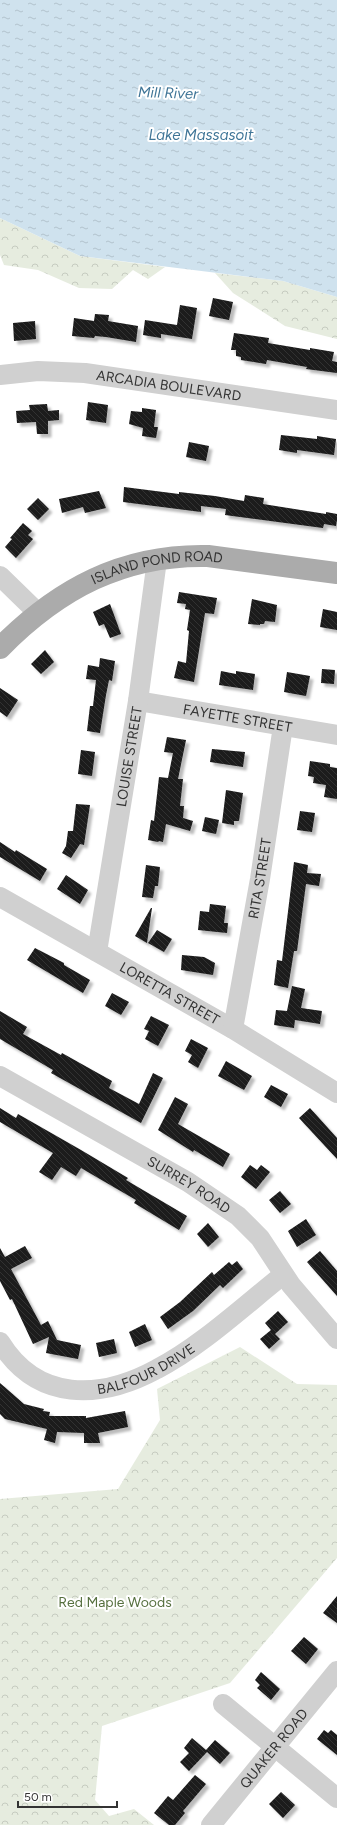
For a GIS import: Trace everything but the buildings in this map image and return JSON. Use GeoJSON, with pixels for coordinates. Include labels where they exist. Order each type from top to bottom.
{"type":"FeatureCollection","features":[{"type":"Feature","properties":{"kind":"main road","name":"ISLAND POND ROAD"},"geometry":{"type":"LineString","coordinates":[[0,648],[38,613],[62,595],[96,578],[131,566],[157,560],[188,556],[208,556],[337,574]]}},
{"type":"Feature","properties":{"kind":"street","name":"ARCADIA BOULEVARD"},"geometry":{"type":"LineString","coordinates":[[0,375],[38,371],[85,372],[337,410]]}},
{"type":"Feature","properties":{"kind":"street","name":"LOUISE STREET"},"geometry":{"type":"LineString","coordinates":[[97,952],[138,702],[157,560]]}},
{"type":"Feature","properties":{"kind":"street"},"geometry":{"type":"LineString","coordinates":[[0,576],[38,613]]}},
{"type":"Feature","properties":{"kind":"street","name":"FAYETTE STREET"},"geometry":{"type":"LineString","coordinates":[[138,702],[337,735]]}},
{"type":"Feature","properties":{"kind":"street","name":"RITA STREET"},"geometry":{"type":"LineString","coordinates":[[233,1029],[260,879],[282,726]]}},
{"type":"Feature","properties":{"kind":"street","name":"LORETTA STREET"},"geometry":{"type":"LineString","coordinates":[[0,897],[233,1029],[337,1093]]}},
{"type":"Feature","properties":{"kind":"street","name":"SURREY ROAD"},"geometry":{"type":"LineString","coordinates":[[0,1076],[188,1182],[224,1205],[238,1216],[260,1238],[283,1275],[337,1340]]}},
{"type":"Feature","properties":{"kind":"street","name":"BALFOUR DRIVE"},"geometry":{"type":"LineString","coordinates":[[0,1342],[19,1368],[43,1383],[72,1390],[100,1389],[145,1375],[168,1363],[191,1348],[283,1275]]}},
{"type":"Feature","properties":{"kind":"street","name":"QUAKER ROAD"},"geometry":{"type":"LineString","coordinates":[[211,1825],[337,1671]]}},
{"type":"Feature","properties":{"kind":"street"},"geometry":{"type":"LineString","coordinates":[[223,1704],[337,1798]]}},
{"type":"Feature","properties":{"kind":"green space"},"geometry":{"type":"Polygon","coordinates":[[[0,218],[80,256],[165,267],[148,279],[133,270],[112,289],[79,288],[38,270],[4,265],[0,255],[0,218]]]}},
{"type":"Feature","properties":{"kind":"green space"},"geometry":{"type":"Polygon","coordinates":[[[215,273],[283,281],[337,297],[337,339],[285,326],[233,293],[215,273]]]}},
{"type":"Feature","properties":{"kind":"green space","name":"Red Maple Woods"},"geometry":{"type":"Polygon","coordinates":[[[240,1347],[297,1384],[337,1385],[337,1558],[230,1683],[102,1726],[95,1800],[109,1816],[134,1809],[154,1825],[0,1825],[0,1499],[118,1489],[160,1420],[157,1389],[240,1347]]]}},
{"type":"Feature","properties":{"kind":"water","name":"Lake Massasoit"},"geometry":{"type":"Polygon","coordinates":[[[0,0],[337,0],[337,297],[283,281],[80,256],[0,218],[0,0]]]}},
{"type":"Feature","properties":{"kind":"water label","name":"Mill River"},"geometry":{"type":"Point","coordinates":[168,93]}}]}
